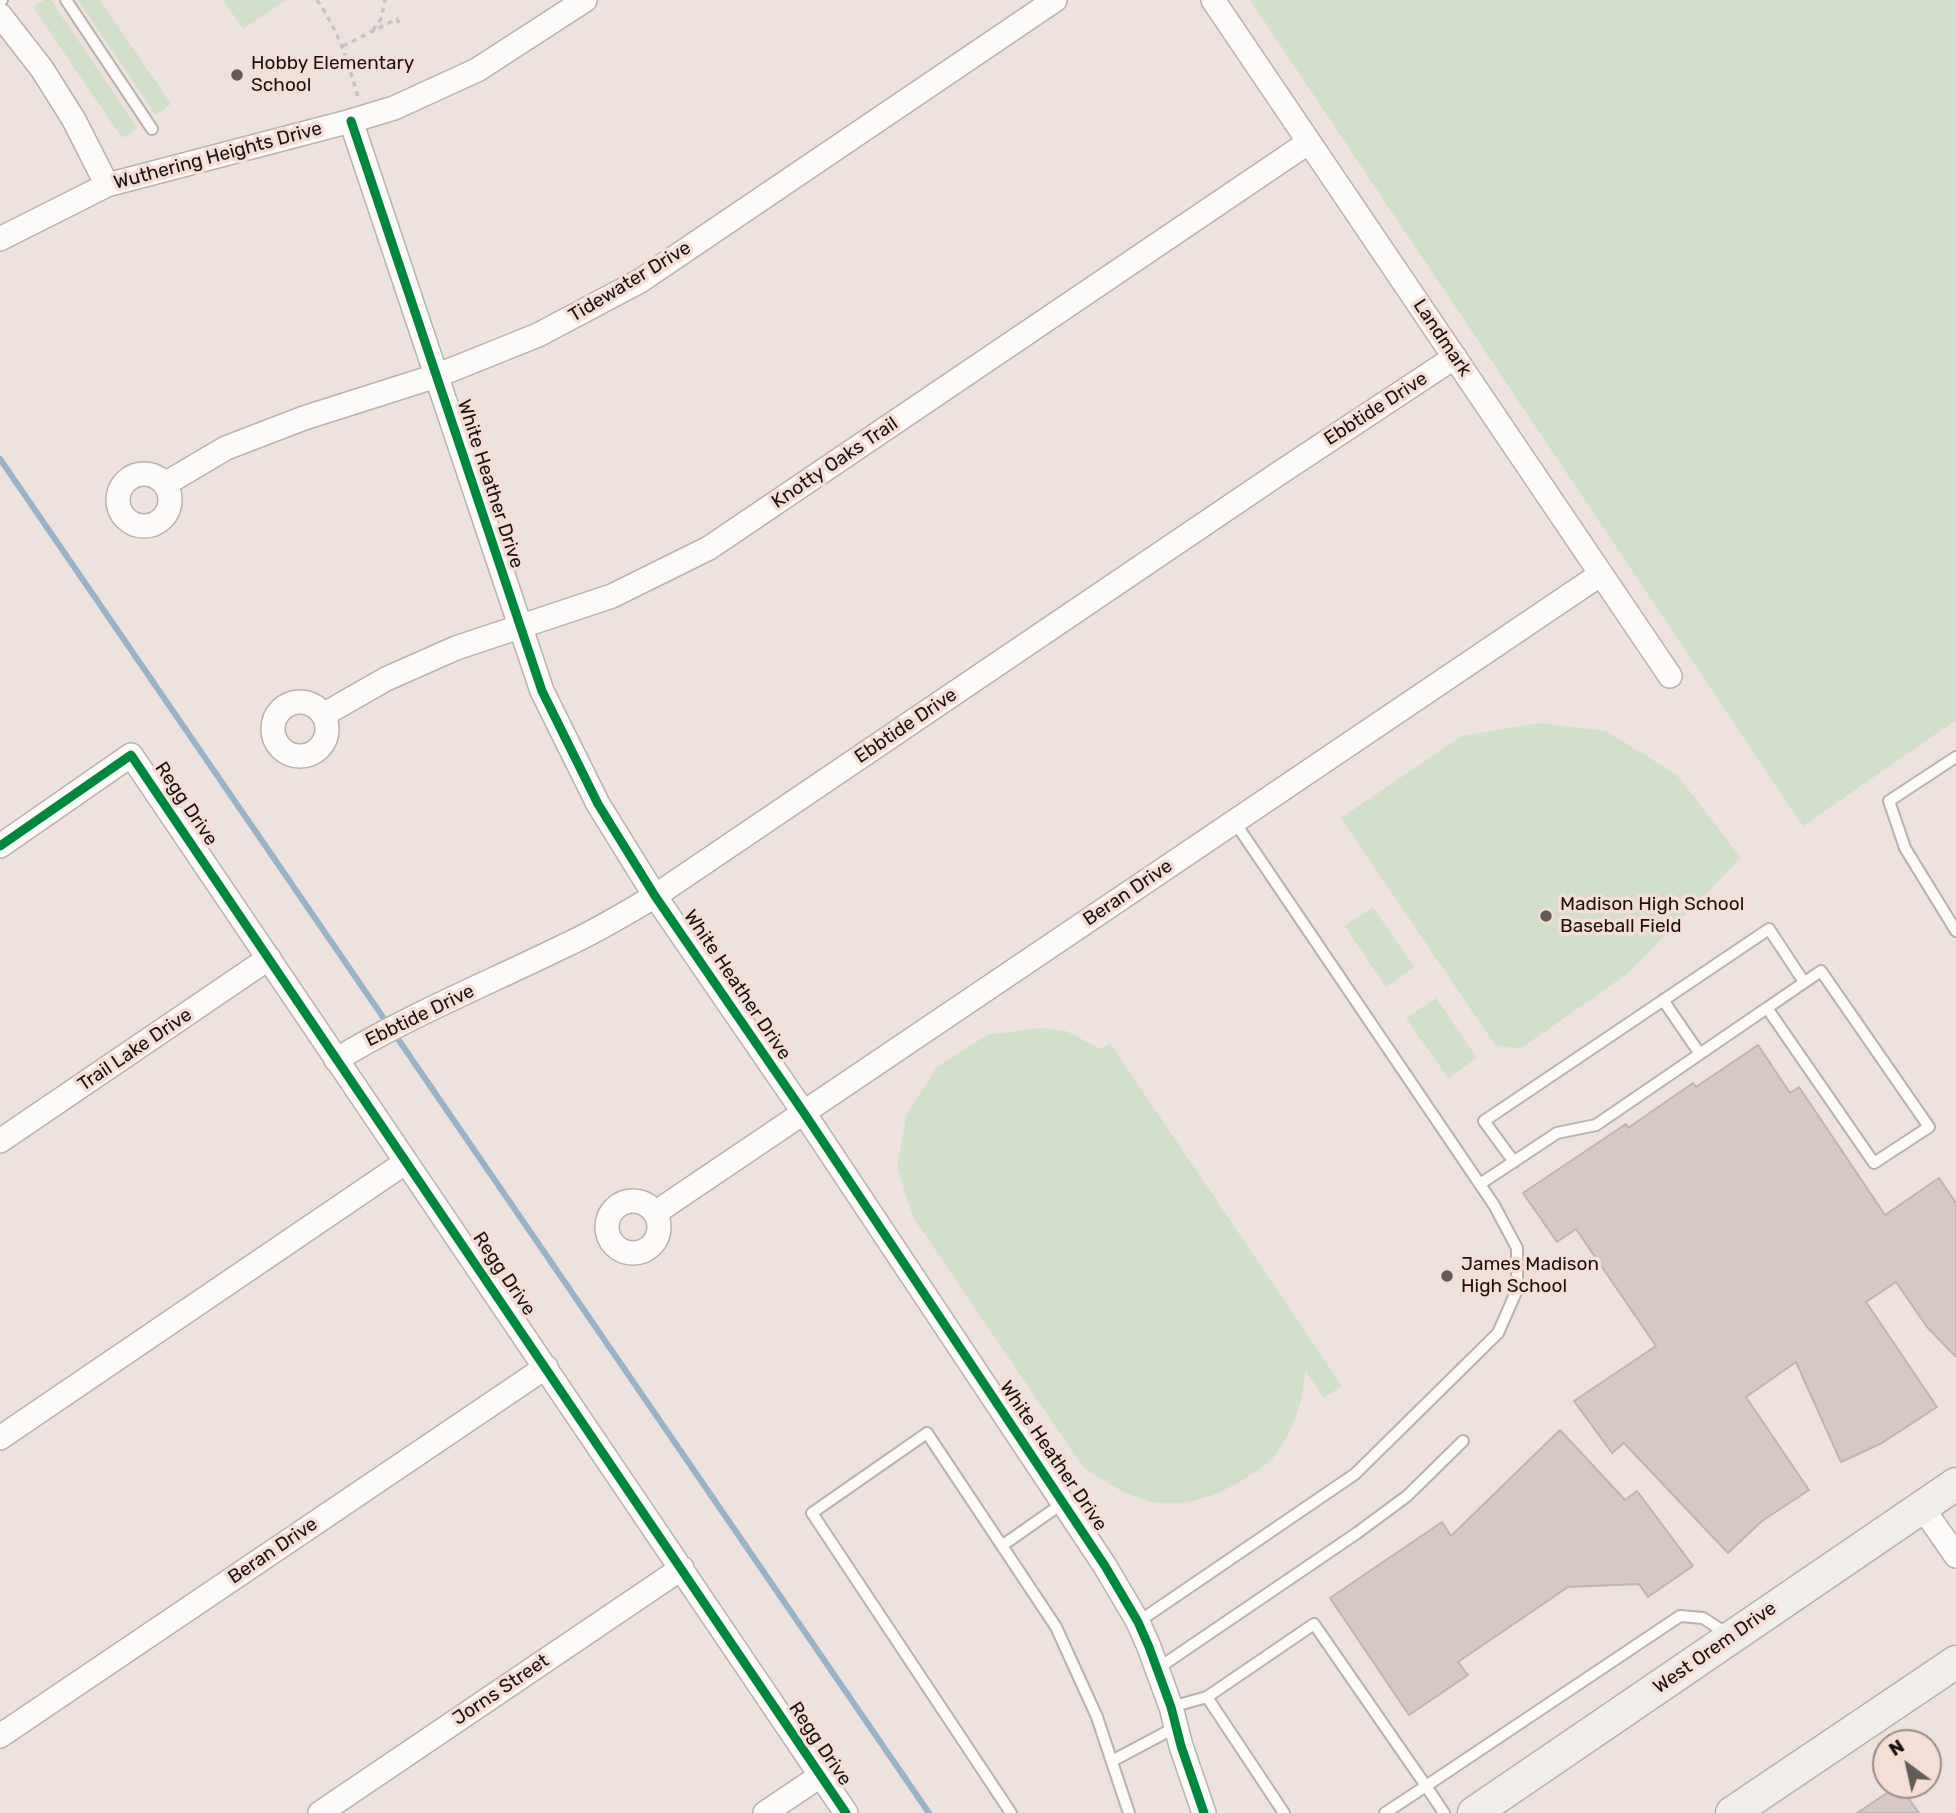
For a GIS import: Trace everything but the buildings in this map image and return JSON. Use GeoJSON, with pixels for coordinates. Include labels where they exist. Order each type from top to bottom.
{"type":"FeatureCollection","features":[{"type":"Feature","properties":{"kind":"main road","name":"West Orem Drive"},"geometry":{"type":"LineString","coordinates":[[1474,1813],[1956,1484]]}},
{"type":"Feature","properties":{"kind":"main road"},"geometry":{"type":"LineString","coordinates":[[1732,1813],[1956,1662]]}},
{"type":"Feature","properties":{"kind":"street","name":"Wuthering Heights Drive"},"geometry":{"type":"LineString","coordinates":[[0,239],[107,185],[357,119],[405,103],[477,70],[585,0]]}},
{"type":"Feature","properties":{"kind":"street","name":"Tidewater Drive"},"geometry":{"type":"LineString","coordinates":[[164,484],[226,448],[304,418],[436,376],[538,335],[640,281],[1055,0]]}},
{"type":"Feature","properties":{"kind":"street","name":"Landmark"},"geometry":{"type":"LineString","coordinates":[[1213,0],[1670,676]]}},
{"type":"Feature","properties":{"kind":"street"},"geometry":{"type":"LineString","coordinates":[[4,28],[42,69],[74,120],[107,185]]}},
{"type":"Feature","properties":{"kind":"street","name":"White Heather Drive"},"geometry":{"type":"LineString","coordinates":[[357,119],[436,376],[541,691],[598,804],[655,896],[804,1113],[1105,1566],[1138,1622],[1157,1669],[1204,1813]]}},
{"type":"Feature","properties":{"kind":"street","name":"Knotty Oaks Trail"},"geometry":{"type":"LineString","coordinates":[[323,715],[386,679],[456,648],[612,596],[709,548],[1309,142]]}},
{"type":"Feature","properties":{"kind":"street","name":"Ebbtide Drive"},"geometry":{"type":"LineString","coordinates":[[336,1059],[436,1006],[569,944],[655,896],[1278,474],[1455,358]]}},
{"type":"Feature","properties":{"kind":"street","name":"Beran Drive"},"geometry":{"type":"LineString","coordinates":[[655,1213],[1601,574]]}},
{"type":"Feature","properties":{"kind":"street","name":"Regg Drive"},"geometry":{"type":"LineString","coordinates":[[0,846],[131,755],[846,1813]]}},
{"type":"Feature","properties":{"kind":"street","name":"Trail Lake Drive"},"geometry":{"type":"LineString","coordinates":[[0,1141],[270,958]]}},
{"type":"Feature","properties":{"kind":"street"},"geometry":{"type":"LineString","coordinates":[[0,1438],[407,1161]]}},
{"type":"Feature","properties":{"kind":"street","name":"Beran Drive"},"geometry":{"type":"LineString","coordinates":[[0,1735],[546,1367]]}},
{"type":"Feature","properties":{"kind":"street"},"geometry":{"type":"LineString","coordinates":[[1922,1507],[1956,1556]]}},
{"type":"Feature","properties":{"kind":"street","name":"Jorns Street"},"geometry":{"type":"LineString","coordinates":[[320,1813],[682,1568]]}},
{"type":"Feature","properties":{"kind":"street"},"geometry":{"type":"LineString","coordinates":[[765,1813],[820,1776]]}},
{"type":"Feature","properties":{"kind":"lane"},"geometry":{"type":"LineString","coordinates":[[66,0],[152,129]]}},
{"type":"Feature","properties":{"kind":"lane"},"geometry":{"type":"LineString","coordinates":[[1956,757],[1889,801],[1905,848],[1956,931]]}},
{"type":"Feature","properties":{"kind":"lane"},"geometry":{"type":"LineString","coordinates":[[1138,1622],[1354,1474],[1498,1333],[1517,1290],[1517,1248],[1494,1205],[1234,821]]}},
{"type":"Feature","properties":{"kind":"lane"},"geometry":{"type":"LineString","coordinates":[[1514,1162],[1484,1121],[1769,929],[1804,982]]}},
{"type":"Feature","properties":{"kind":"lane"},"geometry":{"type":"LineString","coordinates":[[1480,1184],[1557,1133],[1596,1125],[1821,971],[1930,1127],[1874,1163],[1767,1008]]}},
{"type":"Feature","properties":{"kind":"lane"},"geometry":{"type":"LineString","coordinates":[[1663,1000],[1700,1054]]}},
{"type":"Feature","properties":{"kind":"lane"},"geometry":{"type":"LineString","coordinates":[[1011,1813],[812,1513],[927,1433],[1056,1627],[1093,1706],[1129,1813]]}},
{"type":"Feature","properties":{"kind":"lane"},"geometry":{"type":"LineString","coordinates":[[1157,1669],[1387,1511],[1407,1496],[1463,1441]]}},
{"type":"Feature","properties":{"kind":"lane"},"geometry":{"type":"LineString","coordinates":[[1003,1545],[1063,1503]]}},
{"type":"Feature","properties":{"kind":"lane"},"geometry":{"type":"LineString","coordinates":[[1385,1813],[1680,1616],[1703,1618],[1732,1637]]}},
{"type":"Feature","properties":{"kind":"lane"},"geometry":{"type":"LineString","coordinates":[[1112,1761],[1173,1717],[1314,1624],[1444,1813]]}},
{"type":"Feature","properties":{"kind":"lane"},"geometry":{"type":"LineString","coordinates":[[1207,1697],[1284,1813]]}},
{"type":"Feature","properties":{"kind":"path"},"geometry":{"type":"LineString","coordinates":[[317,0],[333,23],[343,46],[357,119]]}},
{"type":"Feature","properties":{"kind":"path"},"geometry":{"type":"LineString","coordinates":[[372,32],[381,19],[385,0]]}},
{"type":"Feature","properties":{"kind":"path"},"geometry":{"type":"LineString","coordinates":[[343,46],[397,19],[399,23]]}},
{"type":"Feature","properties":{"kind":"green space"},"geometry":{"type":"Polygon","coordinates":[[[44,0],[51,0],[137,128],[122,138],[33,7],[44,0]]]}},
{"type":"Feature","properties":{"kind":"green space"},"geometry":{"type":"Polygon","coordinates":[[[78,0],[100,0],[171,104],[156,115],[78,0]]]}},
{"type":"Feature","properties":{"kind":"green space"},"geometry":{"type":"Polygon","coordinates":[[[223,0],[286,0],[243,29],[223,0]]]}},
{"type":"Feature","properties":{"kind":"green space"},"geometry":{"type":"Polygon","coordinates":[[[1250,0],[1956,0],[1956,720],[1803,826],[1250,0]]]}},
{"type":"Feature","properties":{"kind":"green space","name":"Madison High School Baseball Field"},"geometry":{"type":"Polygon","coordinates":[[[1540,723],[1606,731],[1677,775],[1741,858],[1627,974],[1520,1049],[1495,1045],[1341,818],[1462,736],[1540,723]]]}},
{"type":"Feature","properties":{"kind":"green space"},"geometry":{"type":"Polygon","coordinates":[[[1373,907],[1414,967],[1386,987],[1345,926],[1373,907]]]}},
{"type":"Feature","properties":{"kind":"green space"},"geometry":{"type":"Polygon","coordinates":[[[1436,998],[1477,1058],[1448,1078],[1406,1018],[1436,998]]]}},
{"type":"Feature","properties":{"kind":"green space"},"geometry":{"type":"Polygon","coordinates":[[[1040,1028],[1066,1031],[1101,1049],[1110,1043],[1342,1386],[1324,1398],[1305,1370],[1296,1417],[1286,1439],[1272,1459],[1244,1479],[1210,1496],[1186,1502],[1150,1501],[1120,1490],[1083,1467],[913,1217],[897,1166],[907,1114],[937,1067],[987,1035],[1040,1028]]]}},
{"type":"Feature","properties":{"kind":"waterway"},"geometry":{"type":"LineString","coordinates":[[0,459],[929,1813]]}},
{"type":"Feature","properties":{"kind":"cycle path"},"geometry":{"type":"LineString","coordinates":[[351,121],[542,691],[598,804],[655,896],[804,1113],[1105,1566],[1138,1622],[1149,1647],[1204,1813]]}},
{"type":"Feature","properties":{"kind":"cycle path"},"geometry":{"type":"LineString","coordinates":[[0,846],[131,755],[846,1813]]}},
{"type":"Feature","properties":{"kind":"place","name":"Hobby Elementary School"},"geometry":{"type":"Point","coordinates":[237,75]}},
{"type":"Feature","properties":{"kind":"place","name":"Madison High School Baseball Field"},"geometry":{"type":"Point","coordinates":[1546,916]}},
{"type":"Feature","properties":{"kind":"place","name":"James Madison High School"},"geometry":{"type":"Point","coordinates":[1447,1276]}}]}
